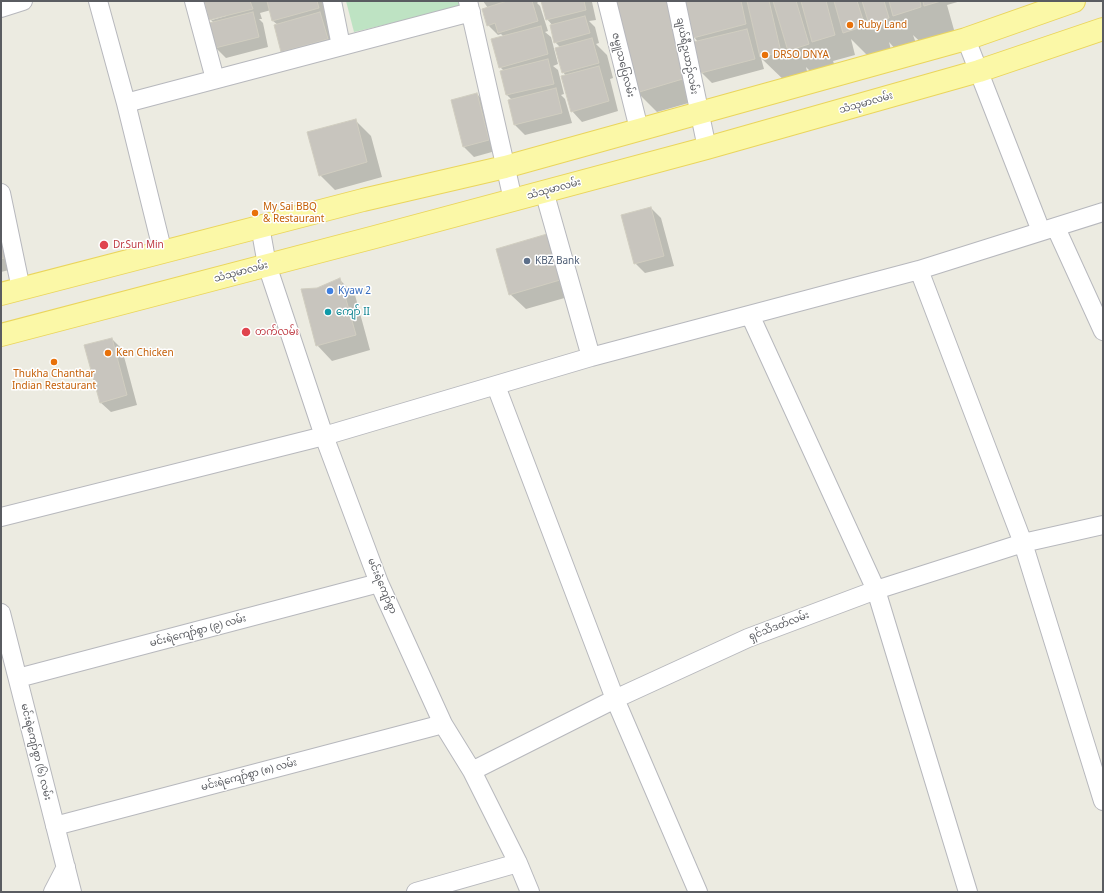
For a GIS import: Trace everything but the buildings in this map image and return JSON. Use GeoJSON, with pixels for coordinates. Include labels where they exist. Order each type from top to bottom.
{"type":"FeatureCollection","features":[{"type":"Feature","properties":{"kind":"main road"},"geometry":{"type":"LineString","coordinates":[[11,292],[260,226],[505,167],[966,38],[1074,1]]}},
{"type":"Feature","properties":{"kind":"main road","name":"သံသုမာလမ်း"},"geometry":{"type":"LineString","coordinates":[[1,335],[707,148],[979,71],[1103,29]]}},
{"type":"Feature","properties":{"kind":"street"},"geometry":{"type":"LineString","coordinates":[[1,8],[23,1]]}},
{"type":"Feature","properties":{"kind":"street"},"geometry":{"type":"LineString","coordinates":[[98,1],[126,102],[162,253]]}},
{"type":"Feature","properties":{"kind":"street"},"geometry":{"type":"LineString","coordinates":[[194,1],[215,79]]}},
{"type":"Feature","properties":{"kind":"street"},"geometry":{"type":"LineString","coordinates":[[332,1],[341,46]]}},
{"type":"Feature","properties":{"kind":"street","name":"ဇမ္ဗူသပြေလမ်း"},"geometry":{"type":"LineString","coordinates":[[607,1],[639,129]]}},
{"type":"Feature","properties":{"kind":"street","name":"ချယ်ရီဥယာဉ်လမ်း"},"geometry":{"type":"LineString","coordinates":[[676,1],[707,148]]}},
{"type":"Feature","properties":{"kind":"street"},"geometry":{"type":"LineString","coordinates":[[126,102],[341,46],[470,6],[513,200]]}},
{"type":"Feature","properties":{"kind":"street"},"geometry":{"type":"LineString","coordinates":[[966,38],[1049,230],[1103,331]]}},
{"type":"Feature","properties":{"kind":"street"},"geometry":{"type":"LineString","coordinates":[[544,191],[591,357]]}},
{"type":"Feature","properties":{"kind":"street"},"geometry":{"type":"LineString","coordinates":[[1,193],[11,292]]}},
{"type":"Feature","properties":{"kind":"street"},"geometry":{"type":"LineString","coordinates":[[1,517],[324,436],[591,357],[919,270],[1103,212]]}},
{"type":"Feature","properties":{"kind":"street","name":"မင်းရဲကျော်စွာ"},"geometry":{"type":"LineString","coordinates":[[260,226],[267,265],[324,436],[379,583],[444,724],[472,770],[518,863],[530,892]]}},
{"type":"Feature","properties":{"kind":"street"},"geometry":{"type":"LineString","coordinates":[[919,270],[1023,543],[1103,801]]}},
{"type":"Feature","properties":{"kind":"street"},"geometry":{"type":"LineString","coordinates":[[750,315],[876,590],[968,892]]}},
{"type":"Feature","properties":{"kind":"street"},"geometry":{"type":"LineString","coordinates":[[496,386],[615,699],[698,892]]}},
{"type":"Feature","properties":{"kind":"street","name":"ရှင်သိဒတ်လမ်း"},"geometry":{"type":"LineString","coordinates":[[472,770],[615,699],[748,638],[876,590],[1023,543],[1103,525]]}},
{"type":"Feature","properties":{"kind":"street","name":"မင်းရဲကျော်စွာ (၉) လမ်း"},"geometry":{"type":"LineString","coordinates":[[18,678],[379,583]]}},
{"type":"Feature","properties":{"kind":"street","name":"မင်းရဲကျော်စွာ (၆) လမ်း"},"geometry":{"type":"LineString","coordinates":[[1,613],[72,892]]}},
{"type":"Feature","properties":{"kind":"street","name":"မင်းရဲကျော်စွာ (၈) လမ်း"},"geometry":{"type":"LineString","coordinates":[[55,826],[444,724]]}},
{"type":"Feature","properties":{"kind":"street"},"geometry":{"type":"LineString","coordinates":[[416,892],[518,863]]}},
{"type":"Feature","properties":{"kind":"street"},"geometry":{"type":"LineString","coordinates":[[53,892],[66,867]]}},
{"type":"Feature","properties":{"kind":"green space"},"geometry":{"type":"Polygon","coordinates":[[[346,1],[459,1],[460,7],[354,32],[346,1]]]}},
{"type":"Feature","properties":{"kind":"place","name":"Ruby Land"},"geometry":{"type":"Point","coordinates":[850,25]}},
{"type":"Feature","properties":{"kind":"place","name":"DRSO DNYA"},"geometry":{"type":"Point","coordinates":[765,55]}},
{"type":"Feature","properties":{"kind":"place","name":"My Sai BBQ & Restaurant"},"geometry":{"type":"Point","coordinates":[255,213]}},
{"type":"Feature","properties":{"kind":"place","name":"Dr.Sun Min"},"geometry":{"type":"Point","coordinates":[104,245]}},
{"type":"Feature","properties":{"kind":"place","name":"KBZ Bank"},"geometry":{"type":"Point","coordinates":[527,261]}},
{"type":"Feature","properties":{"kind":"place","name":"Kyaw 2"},"geometry":{"type":"Point","coordinates":[330,291]}},
{"type":"Feature","properties":{"kind":"place","name":"ကျော် II"},"geometry":{"type":"Point","coordinates":[328,312]}},
{"type":"Feature","properties":{"kind":"place","name":"တက်လမ်း"},"geometry":{"type":"Point","coordinates":[246,332]}},
{"type":"Feature","properties":{"kind":"place","name":"Ken Chicken"},"geometry":{"type":"Point","coordinates":[108,353]}},
{"type":"Feature","properties":{"kind":"place","name":"Thukha Chanthar Indian Restaurant"},"geometry":{"type":"Point","coordinates":[54,362]}}]}
